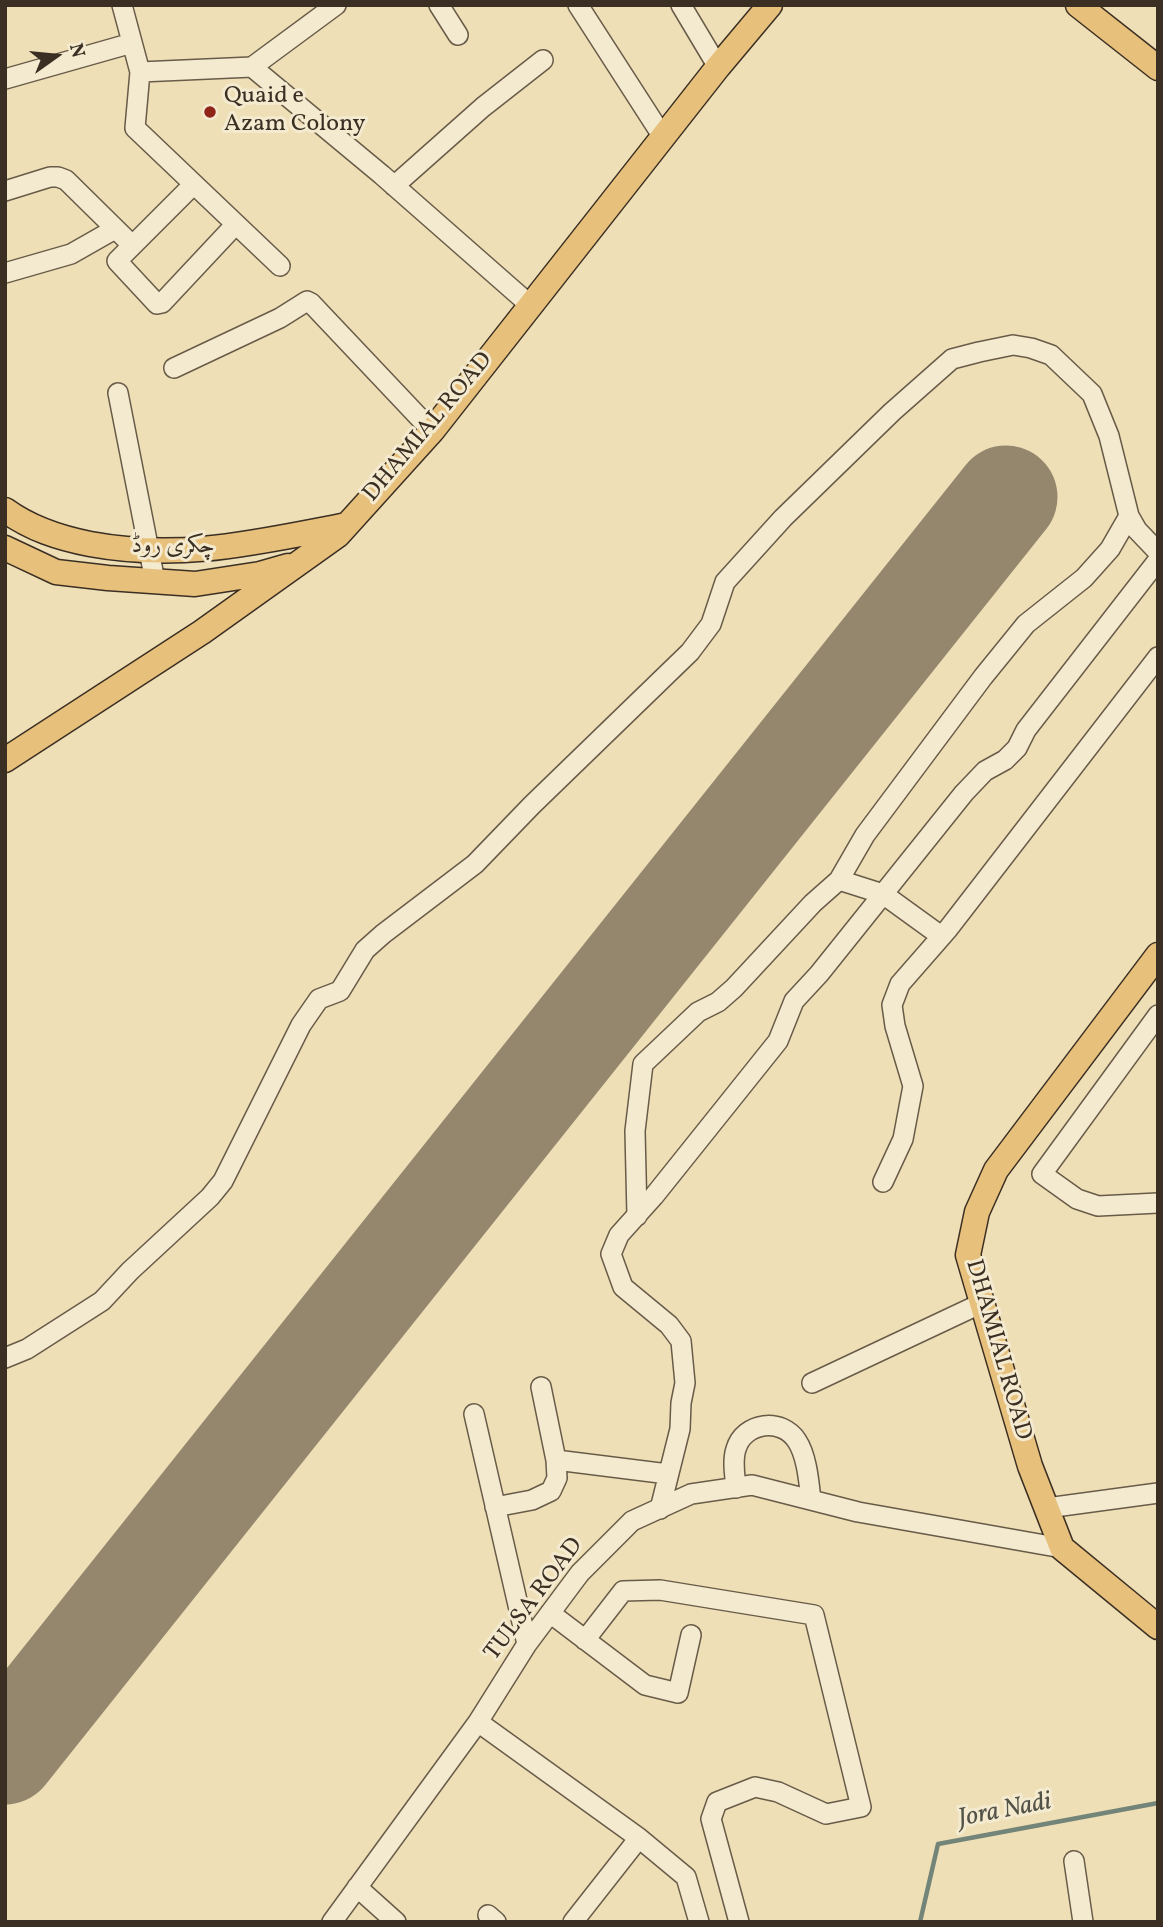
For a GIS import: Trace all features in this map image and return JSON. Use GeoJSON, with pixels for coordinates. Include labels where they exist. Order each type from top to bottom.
{"type":"FeatureCollection","features":[{"type":"Feature","properties":{"kind":"main road","name":"DHAMIAL ROAD"},"geometry":{"type":"LineString","coordinates":[[5,760],[202,632],[338,535],[432,430],[663,136],[770,5]]}},
{"type":"Feature","properties":{"kind":"main road"},"geometry":{"type":"LineString","coordinates":[[1079,6],[1158,68]]}},
{"type":"Feature","properties":{"kind":"main road","name":"چکری روڈ"},"geometry":{"type":"LineString","coordinates":[[5,510],[26,523],[61,538],[149,552],[268,542],[347,525]]}},
{"type":"Feature","properties":{"kind":"main road","name":"چکری روڈ"},"geometry":{"type":"LineString","coordinates":[[5,548],[56,572],[195,584],[260,574],[302,562]]}},
{"type":"Feature","properties":{"kind":"main road"},"geometry":{"type":"LineString","coordinates":[[195,584],[201,589],[207,604],[202,632]]}},
{"type":"Feature","properties":{"kind":"main road","name":"DHAMIAL ROAD"},"geometry":{"type":"LineString","coordinates":[[1158,955],[996,1170],[976,1212],[968,1255],[1030,1466],[1062,1548],[1158,1627]]}},
{"type":"Feature","properties":{"kind":"street"},"geometry":{"type":"LineString","coordinates":[[122,5],[141,72],[135,128],[280,266]]}},
{"type":"Feature","properties":{"kind":"street"},"geometry":{"type":"LineString","coordinates":[[141,72],[252,67],[336,5]]}},
{"type":"Feature","properties":{"kind":"street"},"geometry":{"type":"LineString","coordinates":[[439,5],[458,35]]}},
{"type":"Feature","properties":{"kind":"street"},"geometry":{"type":"LineString","coordinates":[[578,5],[663,136]]}},
{"type":"Feature","properties":{"kind":"street"},"geometry":{"type":"LineString","coordinates":[[681,5],[718,67]]}},
{"type":"Feature","properties":{"kind":"street"},"geometry":{"type":"LineString","coordinates":[[5,79],[132,43]]}},
{"type":"Feature","properties":{"kind":"street"},"geometry":{"type":"LineString","coordinates":[[394,186],[483,107],[543,61]]}},
{"type":"Feature","properties":{"kind":"street"},"geometry":{"type":"LineString","coordinates":[[252,67],[530,305]]}},
{"type":"Feature","properties":{"kind":"street"},"geometry":{"type":"LineString","coordinates":[[5,191],[58,177],[66,180],[132,245]]}},
{"type":"Feature","properties":{"kind":"street"},"geometry":{"type":"LineString","coordinates":[[193,185],[118,260],[118,264],[160,304],[236,224]]}},
{"type":"Feature","properties":{"kind":"street"},"geometry":{"type":"LineString","coordinates":[[5,273],[71,254],[115,229]]}},
{"type":"Feature","properties":{"kind":"street"},"geometry":{"type":"LineString","coordinates":[[174,368],[280,318],[306,302],[311,303],[432,430]]}},
{"type":"Feature","properties":{"kind":"street"},"geometry":{"type":"LineString","coordinates":[[5,1358],[27,1349],[102,1301],[130,1271],[210,1197],[223,1181],[301,1025],[319,999],[340,991],[365,950],[475,864],[690,652],[711,624],[725,582],[783,518],[892,412],[952,359],[1013,345],[1051,355],[1066,369],[1092,394],[1111,444],[1129,516],[1137,530],[1158,552]]}},
{"type":"Feature","properties":{"kind":"street"},"geometry":{"type":"LineString","coordinates":[[118,393],[155,581]]}},
{"type":"Feature","properties":{"kind":"street"},"geometry":{"type":"LineString","coordinates":[[637,1216],[635,1131],[643,1064],[698,1012],[718,1002],[734,988],[813,903],[839,880],[865,835],[983,677],[1026,624],[1084,578],[1110,550],[1129,516]]}},
{"type":"Feature","properties":{"kind":"street"},"geometry":{"type":"LineString","coordinates":[[660,1509],[680,1429],[685,1383],[681,1341],[669,1325],[623,1287],[611,1254],[619,1235],[778,1041],[794,1002],[964,793],[985,771],[1005,760],[1017,748],[1026,730],[1158,560]]}},
{"type":"Feature","properties":{"kind":"street"},"geometry":{"type":"LineString","coordinates":[[883,1182],[903,1139],[913,1086],[895,1026],[892,1004],[900,984],[941,936],[1158,657]]}},
{"type":"Feature","properties":{"kind":"street"},"geometry":{"type":"LineString","coordinates":[[839,880],[883,894],[941,936]]}},
{"type":"Feature","properties":{"kind":"street"},"geometry":{"type":"LineString","coordinates":[[1158,1015],[1042,1174],[1077,1199],[1098,1206],[1158,1203]]}},
{"type":"Feature","properties":{"kind":"street"},"geometry":{"type":"LineString","coordinates":[[812,1383],[982,1303]]}},
{"type":"Feature","properties":{"kind":"street"},"geometry":{"type":"LineString","coordinates":[[495,1507],[532,1500],[551,1491],[557,1478],[556,1460],[541,1387]]}},
{"type":"Feature","properties":{"kind":"street"},"geometry":{"type":"LineString","coordinates":[[474,1414],[527,1644]]}},
{"type":"Feature","properties":{"kind":"street"},"geometry":{"type":"LineString","coordinates":[[736,1488],[737,1445],[753,1428],[763,1424],[775,1425],[787,1431],[797,1441],[809,1475],[811,1500]]}},
{"type":"Feature","properties":{"kind":"street"},"geometry":{"type":"LineString","coordinates":[[556,1460],[668,1474]]}},
{"type":"Feature","properties":{"kind":"street","name":"TULSA ROAD"},"geometry":{"type":"LineString","coordinates":[[332,1922],[478,1722],[527,1644],[550,1613],[580,1573],[632,1521],[691,1494],[752,1485],[858,1512],[1062,1548]]}},
{"type":"Feature","properties":{"kind":"street"},"geometry":{"type":"LineString","coordinates":[[1047,1508],[1158,1493]]}},
{"type":"Feature","properties":{"kind":"street"},"geometry":{"type":"LineString","coordinates":[[585,1640],[623,1591],[660,1590],[814,1615],[861,1807],[826,1814],[778,1791],[755,1787],[717,1802],[711,1819],[739,1922]]}},
{"type":"Feature","properties":{"kind":"street"},"geometry":{"type":"LineString","coordinates":[[550,1613],[645,1685],[678,1693],[691,1635]]}},
{"type":"Feature","properties":{"kind":"street"},"geometry":{"type":"LineString","coordinates":[[478,1722],[639,1838],[686,1877],[699,1922]]}},
{"type":"Feature","properties":{"kind":"street"},"geometry":{"type":"LineString","coordinates":[[573,1922],[639,1838]]}},
{"type":"Feature","properties":{"kind":"street"},"geometry":{"type":"LineString","coordinates":[[1074,1861],[1083,1922]]}},
{"type":"Feature","properties":{"kind":"street"},"geometry":{"type":"LineString","coordinates":[[357,1887],[396,1922]]}},
{"type":"Feature","properties":{"kind":"waterway","name":"Jora Nadi"},"geometry":{"type":"LineString","coordinates":[[920,1922],[938,1844],[1158,1803]]}},
{"type":"Feature","properties":{"kind":"runway"},"geometry":{"type":"LineString","coordinates":[[5,1753],[1006,497]]}},
{"type":"Feature","properties":{"kind":"place","name":"Quaid e Azam Colony"},"geometry":{"type":"Point","coordinates":[210,112]}}]}
